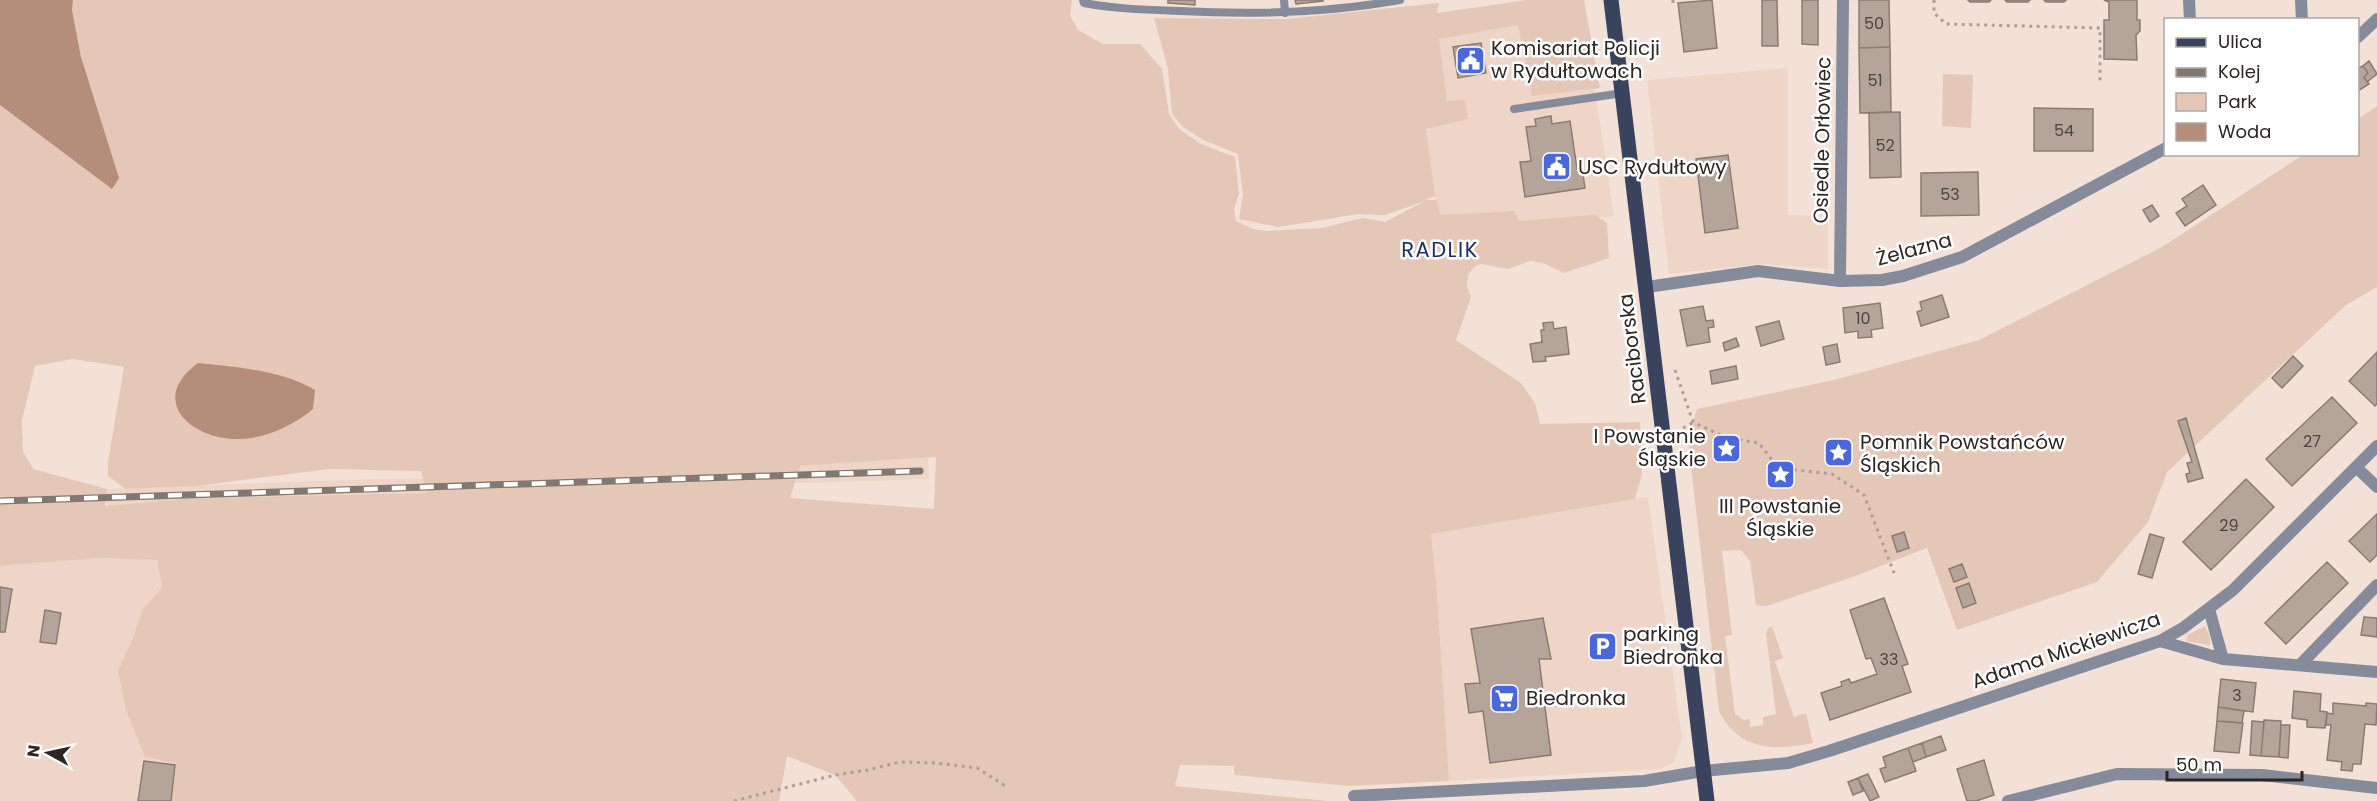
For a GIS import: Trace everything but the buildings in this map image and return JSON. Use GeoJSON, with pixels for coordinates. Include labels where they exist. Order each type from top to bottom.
{"type":"FeatureCollection","features":[{"type":"Feature","properties":{"kind":"main road","name":"Raciborska"},"geometry":{"type":"LineString","coordinates":[[1611,0],[1707,801]]}},
{"type":"Feature","properties":{"kind":"street","name":"Osiedle Orłowiec"},"geometry":{"type":"LineString","coordinates":[[1840,280],[1844,0]]}},
{"type":"Feature","properties":{"kind":"street"},"geometry":{"type":"LineString","coordinates":[[2189,0],[2190,18]]}},
{"type":"Feature","properties":{"kind":"street"},"geometry":{"type":"LineString","coordinates":[[2301,0],[2302,18]]}},
{"type":"Feature","properties":{"kind":"street"},"geometry":{"type":"LineString","coordinates":[[2359,36],[2377,19]]}},
{"type":"Feature","properties":{"kind":"street","name":"Żelazna"},"geometry":{"type":"LineString","coordinates":[[1647,287],[1758,271],[1840,280],[1882,280],[1903,276],[1962,258],[2164,149]]}},
{"type":"Feature","properties":{"kind":"street","name":"Adama Mickiewicza"},"geometry":{"type":"LineString","coordinates":[[1354,796],[1644,781],[1703,771],[1788,763],[2160,641],[2183,628],[2232,590],[2377,446]]}},
{"type":"Feature","properties":{"kind":"street"},"geometry":{"type":"LineString","coordinates":[[2356,466],[2377,487]]}},
{"type":"Feature","properties":{"kind":"street"},"geometry":{"type":"LineString","coordinates":[[2300,665],[2377,585]]}},
{"type":"Feature","properties":{"kind":"street"},"geometry":{"type":"LineString","coordinates":[[2209,609],[2223,659]]}},
{"type":"Feature","properties":{"kind":"street"},"geometry":{"type":"LineString","coordinates":[[2160,641],[2223,659],[2377,672]]}},
{"type":"Feature","properties":{"kind":"street"},"geometry":{"type":"LineString","coordinates":[[2008,801],[2117,774],[2262,774],[2377,788]]}},
{"type":"Feature","properties":{"kind":"lane"},"geometry":{"type":"LineString","coordinates":[[1083,0],[1084,3],[1112,8],[1228,14],[1355,8],[1400,0]]}},
{"type":"Feature","properties":{"kind":"lane"},"geometry":{"type":"LineString","coordinates":[[1284,0],[1285,12]]}},
{"type":"Feature","properties":{"kind":"lane"},"geometry":{"type":"LineString","coordinates":[[1514,109],[1623,93]]}},
{"type":"Feature","properties":{"kind":"path"},"geometry":{"type":"LineString","coordinates":[[1934,0],[1934,13],[1946,24],[2100,28],[2100,82]]}},
{"type":"Feature","properties":{"kind":"path"},"geometry":{"type":"LineString","coordinates":[[1675,370],[1693,422],[1726,438],[1759,443],[1778,468],[1832,474],[1864,495],[1894,573]]}},
{"type":"Feature","properties":{"kind":"path"},"geometry":{"type":"LineString","coordinates":[[1683,428],[1693,422]]}},
{"type":"Feature","properties":{"kind":"path"},"geometry":{"type":"LineString","coordinates":[[734,801],[835,775],[900,762],[977,768],[1007,787]]}},
{"type":"Feature","properties":{"kind":"shaded area"},"geometry":{"type":"Polygon","coordinates":[[[1523,21],[1594,83],[1614,216],[1523,225],[1440,219],[1423,127],[1461,104],[1441,99],[1435,35],[1523,21]]]}},
{"type":"Feature","properties":{"kind":"shaded area"},"geometry":{"type":"Polygon","coordinates":[[[1788,68],[1788,215],[1815,216],[1828,221],[1828,269],[1762,264],[1669,274],[1647,80],[1788,68]]]}},
{"type":"Feature","properties":{"kind":"shaded area"},"geometry":{"type":"Polygon","coordinates":[[[928,458],[929,479],[194,498],[107,506],[107,489],[623,473],[928,458]]]}},
{"type":"Feature","properties":{"kind":"shaded area"},"geometry":{"type":"Polygon","coordinates":[[[1648,497],[1682,738],[1674,762],[1661,769],[1449,781],[1437,591],[1431,534],[1648,497]]]}},
{"type":"Feature","properties":{"kind":"shaded area"},"geometry":{"type":"Polygon","coordinates":[[[98,558],[157,560],[162,586],[143,609],[118,670],[176,763],[167,801],[0,801],[0,566],[98,558]]]}},
{"type":"Feature","properties":{"kind":"green space"},"geometry":{"type":"Polygon","coordinates":[[[73,0],[1072,0],[1070,16],[1078,30],[1103,44],[1140,44],[1162,69],[1169,114],[1179,129],[1201,144],[1235,157],[1239,194],[1234,209],[1236,221],[1253,229],[1267,231],[1322,228],[1363,218],[1385,222],[1425,201],[1385,215],[1358,214],[1278,227],[1239,219],[1243,195],[1238,154],[1203,140],[1183,127],[1172,114],[1168,69],[1154,18],[1287,19],[1439,3],[1437,13],[1527,0],[1584,0],[1600,88],[1532,96],[1518,25],[1439,39],[1447,101],[1465,100],[1468,119],[1426,129],[1435,196],[1425,200],[1437,200],[1440,215],[1514,211],[1519,221],[1595,215],[1607,223],[1609,258],[1564,273],[1543,263],[1530,261],[1508,269],[1481,264],[1475,266],[1468,275],[1467,286],[1471,297],[1456,340],[1521,383],[1535,403],[1540,424],[1640,422],[1642,474],[1635,499],[1431,534],[1437,591],[1449,781],[1350,786],[1234,775],[1234,766],[1180,765],[1175,786],[1328,801],[857,801],[835,775],[787,756],[779,801],[167,801],[176,763],[145,757],[126,710],[118,670],[143,609],[162,587],[157,560],[98,558],[0,566],[0,105],[113,189],[72,10],[73,0]],[[73,359],[35,366],[22,420],[23,451],[33,469],[107,489],[105,506],[194,498],[427,493],[421,471],[329,469],[196,486],[125,489],[108,476],[108,462],[124,367],[73,359]],[[936,457],[800,466],[790,498],[934,509],[936,457]]]}},
{"type":"Feature","properties":{"kind":"green space"},"geometry":{"type":"Polygon","coordinates":[[[1943,74],[1973,75],[1971,128],[1942,126],[1943,74]]]}},
{"type":"Feature","properties":{"kind":"green space"},"geometry":{"type":"Polygon","coordinates":[[[2377,106],[2377,287],[2346,305],[2167,472],[2148,522],[2097,582],[1957,630],[1927,548],[1858,575],[1767,606],[1756,605],[1750,561],[1741,550],[1722,551],[1732,635],[1725,636],[1735,714],[1744,720],[1750,719],[1750,727],[1763,725],[1763,717],[1776,714],[1766,634],[1768,628],[1772,626],[1783,658],[1775,661],[1794,717],[1806,713],[1813,743],[1785,747],[1759,745],[1747,741],[1727,724],[1719,711],[1688,440],[1697,409],[1834,380],[1979,340],[2162,247],[2301,156],[2359,156],[2359,118],[2377,106]]]}},
{"type":"Feature","properties":{"kind":"green space"},"geometry":{"type":"Polygon","coordinates":[[[2205,626],[2210,637],[2210,645],[2186,641],[2188,635],[2205,626]]]}},
{"type":"Feature","properties":{"kind":"water"},"geometry":{"type":"Polygon","coordinates":[[[0,0],[73,0],[72,10],[81,57],[119,178],[112,189],[0,105],[0,0]]]}},
{"type":"Feature","properties":{"kind":"water"},"geometry":{"type":"Polygon","coordinates":[[[198,363],[258,370],[302,383],[315,390],[313,409],[289,425],[261,436],[241,439],[223,438],[207,433],[193,426],[182,416],[176,404],[176,391],[183,377],[198,363]]]}},
{"type":"Feature","properties":{"kind":"railway"},"geometry":{"type":"LineString","coordinates":[[0,501],[920,471]]}},
{"type":"Feature","properties":{"kind":"place","name":"Komisariat Policji w Rydułtowach"},"geometry":{"type":"Point","coordinates":[1470,60]}},
{"type":"Feature","properties":{"kind":"place","name":"USC Rydułtowy"},"geometry":{"type":"Point","coordinates":[1557,167]}},
{"type":"Feature","properties":{"kind":"place","name":"I Powstanie Śląskie"},"geometry":{"type":"Point","coordinates":[1727,448]}},
{"type":"Feature","properties":{"kind":"place","name":"Pomnik Powstańców Śląskich"},"geometry":{"type":"Point","coordinates":[1839,453]}},
{"type":"Feature","properties":{"kind":"place","name":"III Powstanie Śląskie"},"geometry":{"type":"Point","coordinates":[1780,475]}},
{"type":"Feature","properties":{"kind":"place","name":"parking Biedronka"},"geometry":{"type":"Point","coordinates":[1602,646]}},
{"type":"Feature","properties":{"kind":"place","name":"Biedronka"},"geometry":{"type":"Point","coordinates":[1505,698]}},
{"type":"Feature","properties":{"kind":"district","name":"RADLIK"},"geometry":{"type":"Point","coordinates":[1440,249]}}]}
